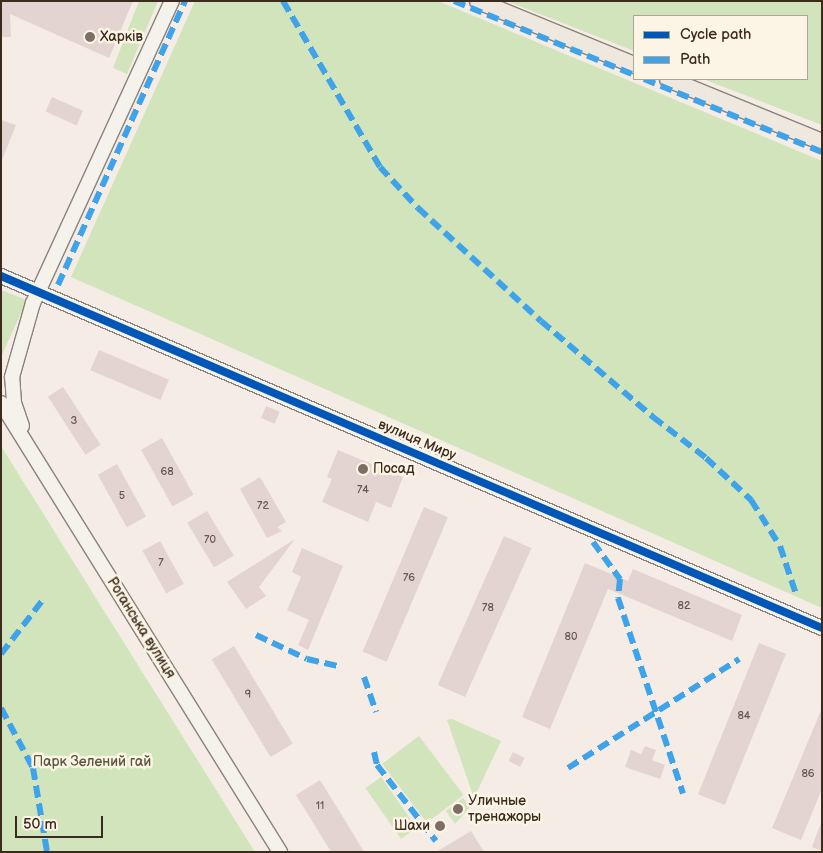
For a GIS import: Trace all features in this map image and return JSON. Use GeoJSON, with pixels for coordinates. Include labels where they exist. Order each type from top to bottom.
{"type":"FeatureCollection","features":[{"type":"Feature","properties":{"kind":"main road"},"geometry":{"type":"LineString","coordinates":[[31,450],[14,403],[12,377],[37,292],[172,1]]}},
{"type":"Feature","properties":{"kind":"main road"},"geometry":{"type":"LineString","coordinates":[[478,1],[633,65]]}},
{"type":"Feature","properties":{"kind":"main road"},"geometry":{"type":"LineString","coordinates":[[670,80],[822,142]]}},
{"type":"Feature","properties":{"kind":"main road","name":"вулиця Миру"},"geometry":{"type":"LineString","coordinates":[[1,276],[822,628]]}},
{"type":"Feature","properties":{"kind":"main road","name":"Роганська вулиця"},"geometry":{"type":"LineString","coordinates":[[1,403],[280,852]]}},
{"type":"Feature","properties":{"kind":"green space"},"geometry":{"type":"Polygon","coordinates":[[[139,1],[158,1],[127,74],[113,68],[139,1]]]}},
{"type":"Feature","properties":{"kind":"green space"},"geometry":{"type":"Polygon","coordinates":[[[195,1],[438,1],[822,161],[822,608],[71,277],[195,1]]]}},
{"type":"Feature","properties":{"kind":"green space"},"geometry":{"type":"Polygon","coordinates":[[[507,1],[822,1],[822,125],[706,80],[808,80],[808,15],[633,15],[633,51],[507,1]]]}},
{"type":"Feature","properties":{"kind":"green space"},"geometry":{"type":"Polygon","coordinates":[[[1,290],[27,300],[1,357],[1,290]]]}},
{"type":"Feature","properties":{"kind":"green space","name":"Парк Зелений гай"},"geometry":{"type":"Polygon","coordinates":[[[1,446],[89,587],[255,852],[1,852],[1,446]]]}},
{"type":"Feature","properties":{"kind":"green space"},"geometry":{"type":"Polygon","coordinates":[[[452,719],[501,741],[474,798],[447,720],[452,719]]]}},
{"type":"Feature","properties":{"kind":"green space"},"geometry":{"type":"Polygon","coordinates":[[[419,736],[464,795],[427,823],[382,764],[419,736]]]}},
{"type":"Feature","properties":{"kind":"green space"},"geometry":{"type":"Polygon","coordinates":[[[381,777],[417,828],[401,839],[365,788],[381,777]]]}},
{"type":"Feature","properties":{"kind":"green space","name":"Уличные тренажоры"},"geometry":{"type":"Polygon","coordinates":[[[463,798],[470,807],[455,824],[446,811],[463,798]]]}},
{"type":"Feature","properties":{"kind":"building","name":"Харків"},"geometry":{"type":"Polygon","coordinates":[[[1,1],[133,1],[109,58],[10,14],[11,37],[1,37],[1,1]]]}},
{"type":"Feature","properties":{"kind":"building"},"geometry":{"type":"Polygon","coordinates":[[[52,97],[83,111],[77,125],[45,112],[52,97]]]}},
{"type":"Feature","properties":{"kind":"building"},"geometry":{"type":"Polygon","coordinates":[[[1,120],[16,125],[2,160],[1,160],[1,120]]]}},
{"type":"Feature","properties":{"kind":"building"},"geometry":{"type":"Polygon","coordinates":[[[99,350],[169,380],[160,400],[90,370],[99,350]]]}},
{"type":"Feature","properties":{"kind":"building"},"geometry":{"type":"Polygon","coordinates":[[[63,387],[101,445],[85,455],[48,397],[63,387]]]}},
{"type":"Feature","properties":{"kind":"building"},"geometry":{"type":"Polygon","coordinates":[[[266,406],[280,412],[275,424],[261,418],[266,406]]]}},
{"type":"Feature","properties":{"kind":"building"},"geometry":{"type":"Polygon","coordinates":[[[162,438],[194,495],[173,506],[141,450],[162,438]]]}},
{"type":"Feature","properties":{"kind":"building"},"geometry":{"type":"Polygon","coordinates":[[[338,450],[403,477],[391,508],[376,502],[368,522],[322,502],[332,479],[327,477],[338,450]]]}},
{"type":"Feature","properties":{"kind":"building"},"geometry":{"type":"Polygon","coordinates":[[[117,464],[146,516],[127,527],[98,475],[117,464]]]}},
{"type":"Feature","properties":{"kind":"building"},"geometry":{"type":"Polygon","coordinates":[[[260,477],[286,522],[277,527],[282,531],[267,538],[240,489],[260,477]]]}},
{"type":"Feature","properties":{"kind":"building"},"geometry":{"type":"Polygon","coordinates":[[[424,507],[448,517],[387,662],[363,652],[424,507]]]}},
{"type":"Feature","properties":{"kind":"building"},"geometry":{"type":"Polygon","coordinates":[[[207,511],[234,556],[214,567],[187,523],[207,511]]]}},
{"type":"Feature","properties":{"kind":"building"},"geometry":{"type":"Polygon","coordinates":[[[504,536],[531,548],[465,697],[438,685],[504,536]]]}},
{"type":"Feature","properties":{"kind":"building"},"geometry":{"type":"Polygon","coordinates":[[[295,539],[259,587],[266,596],[246,609],[227,582],[295,539]]]}},
{"type":"Feature","properties":{"kind":"building"},"geometry":{"type":"Polygon","coordinates":[[[160,541],[184,584],[166,594],[143,551],[160,541]]]}},
{"type":"Feature","properties":{"kind":"building"},"geometry":{"type":"Polygon","coordinates":[[[302,548],[343,566],[308,650],[298,645],[309,620],[287,610],[301,577],[292,572],[302,548]]]}},
{"type":"Feature","properties":{"kind":"building"},"geometry":{"type":"Polygon","coordinates":[[[585,563],[628,581],[633,569],[742,615],[732,641],[608,589],[550,729],[522,717],[585,563]]]}},
{"type":"Feature","properties":{"kind":"building"},"geometry":{"type":"Polygon","coordinates":[[[759,643],[786,654],[725,805],[698,794],[759,643]]]}},
{"type":"Feature","properties":{"kind":"building"},"geometry":{"type":"Polygon","coordinates":[[[234,646],[293,744],[270,757],[212,659],[234,646]]]}},
{"type":"Feature","properties":{"kind":"building"},"geometry":{"type":"Polygon","coordinates":[[[822,708],[822,789],[801,840],[772,828],[822,708]]]}},
{"type":"Feature","properties":{"kind":"building"},"geometry":{"type":"Polygon","coordinates":[[[645,746],[656,750],[652,760],[665,765],[660,779],[625,767],[631,750],[641,754],[645,746]]]}},
{"type":"Feature","properties":{"kind":"building"},"geometry":{"type":"Polygon","coordinates":[[[513,752],[525,758],[520,767],[508,761],[513,752]]]}},
{"type":"Feature","properties":{"kind":"building"},"geometry":{"type":"Polygon","coordinates":[[[320,780],[364,852],[331,852],[296,795],[320,780]]]}},
{"type":"Feature","properties":{"kind":"building"},"geometry":{"type":"Polygon","coordinates":[[[822,823],[822,851],[812,847],[822,823]]]}},
{"type":"Feature","properties":{"kind":"building"},"geometry":{"type":"Polygon","coordinates":[[[471,831],[484,852],[436,852],[471,831]]]}},
{"type":"Feature","properties":{"kind":"marked path"},"geometry":{"type":"LineString","coordinates":[[58,285],[185,1]]}},
{"type":"Feature","properties":{"kind":"marked path"},"geometry":{"type":"LineString","coordinates":[[283,1],[380,167],[418,208],[541,321],[653,417],[706,458],[751,500],[780,546],[796,594]]}},
{"type":"Feature","properties":{"kind":"marked path"},"geometry":{"type":"LineString","coordinates":[[454,1],[633,75]]}},
{"type":"Feature","properties":{"kind":"marked path"},"geometry":{"type":"LineString","coordinates":[[646,80],[822,152]]}},
{"type":"Feature","properties":{"kind":"marked path"},"geometry":{"type":"LineString","coordinates":[[593,542],[620,579],[618,598],[683,793]]}},
{"type":"Feature","properties":{"kind":"marked path"},"geometry":{"type":"LineString","coordinates":[[1,654],[42,601]]}},
{"type":"Feature","properties":{"kind":"marked path"},"geometry":{"type":"LineString","coordinates":[[256,635],[307,659],[338,666]]}},
{"type":"Feature","properties":{"kind":"marked path"},"geometry":{"type":"LineString","coordinates":[[568,768],[739,659]]}},
{"type":"Feature","properties":{"kind":"marked path"},"geometry":{"type":"LineString","coordinates":[[364,677],[376,712]]}},
{"type":"Feature","properties":{"kind":"marked path"},"geometry":{"type":"LineString","coordinates":[[1,708],[33,768],[47,852]]}},
{"type":"Feature","properties":{"kind":"marked path"},"geometry":{"type":"LineString","coordinates":[[374,752],[377,765],[436,841]]}},
{"type":"Feature","properties":{"kind":"cycle path"},"geometry":{"type":"LineString","coordinates":[[1,276],[822,628]]}},
{"type":"Feature","properties":{"kind":"place","name":"Харків"},"geometry":{"type":"Point","coordinates":[90,37]}},
{"type":"Feature","properties":{"kind":"place","name":"Посад"},"geometry":{"type":"Point","coordinates":[363,469]}},
{"type":"Feature","properties":{"kind":"place","name":"Уличные тренажоры"},"geometry":{"type":"Point","coordinates":[458,809]}},
{"type":"Feature","properties":{"kind":"place","name":"Шахи"},"geometry":{"type":"Point","coordinates":[440,826]}}]}
